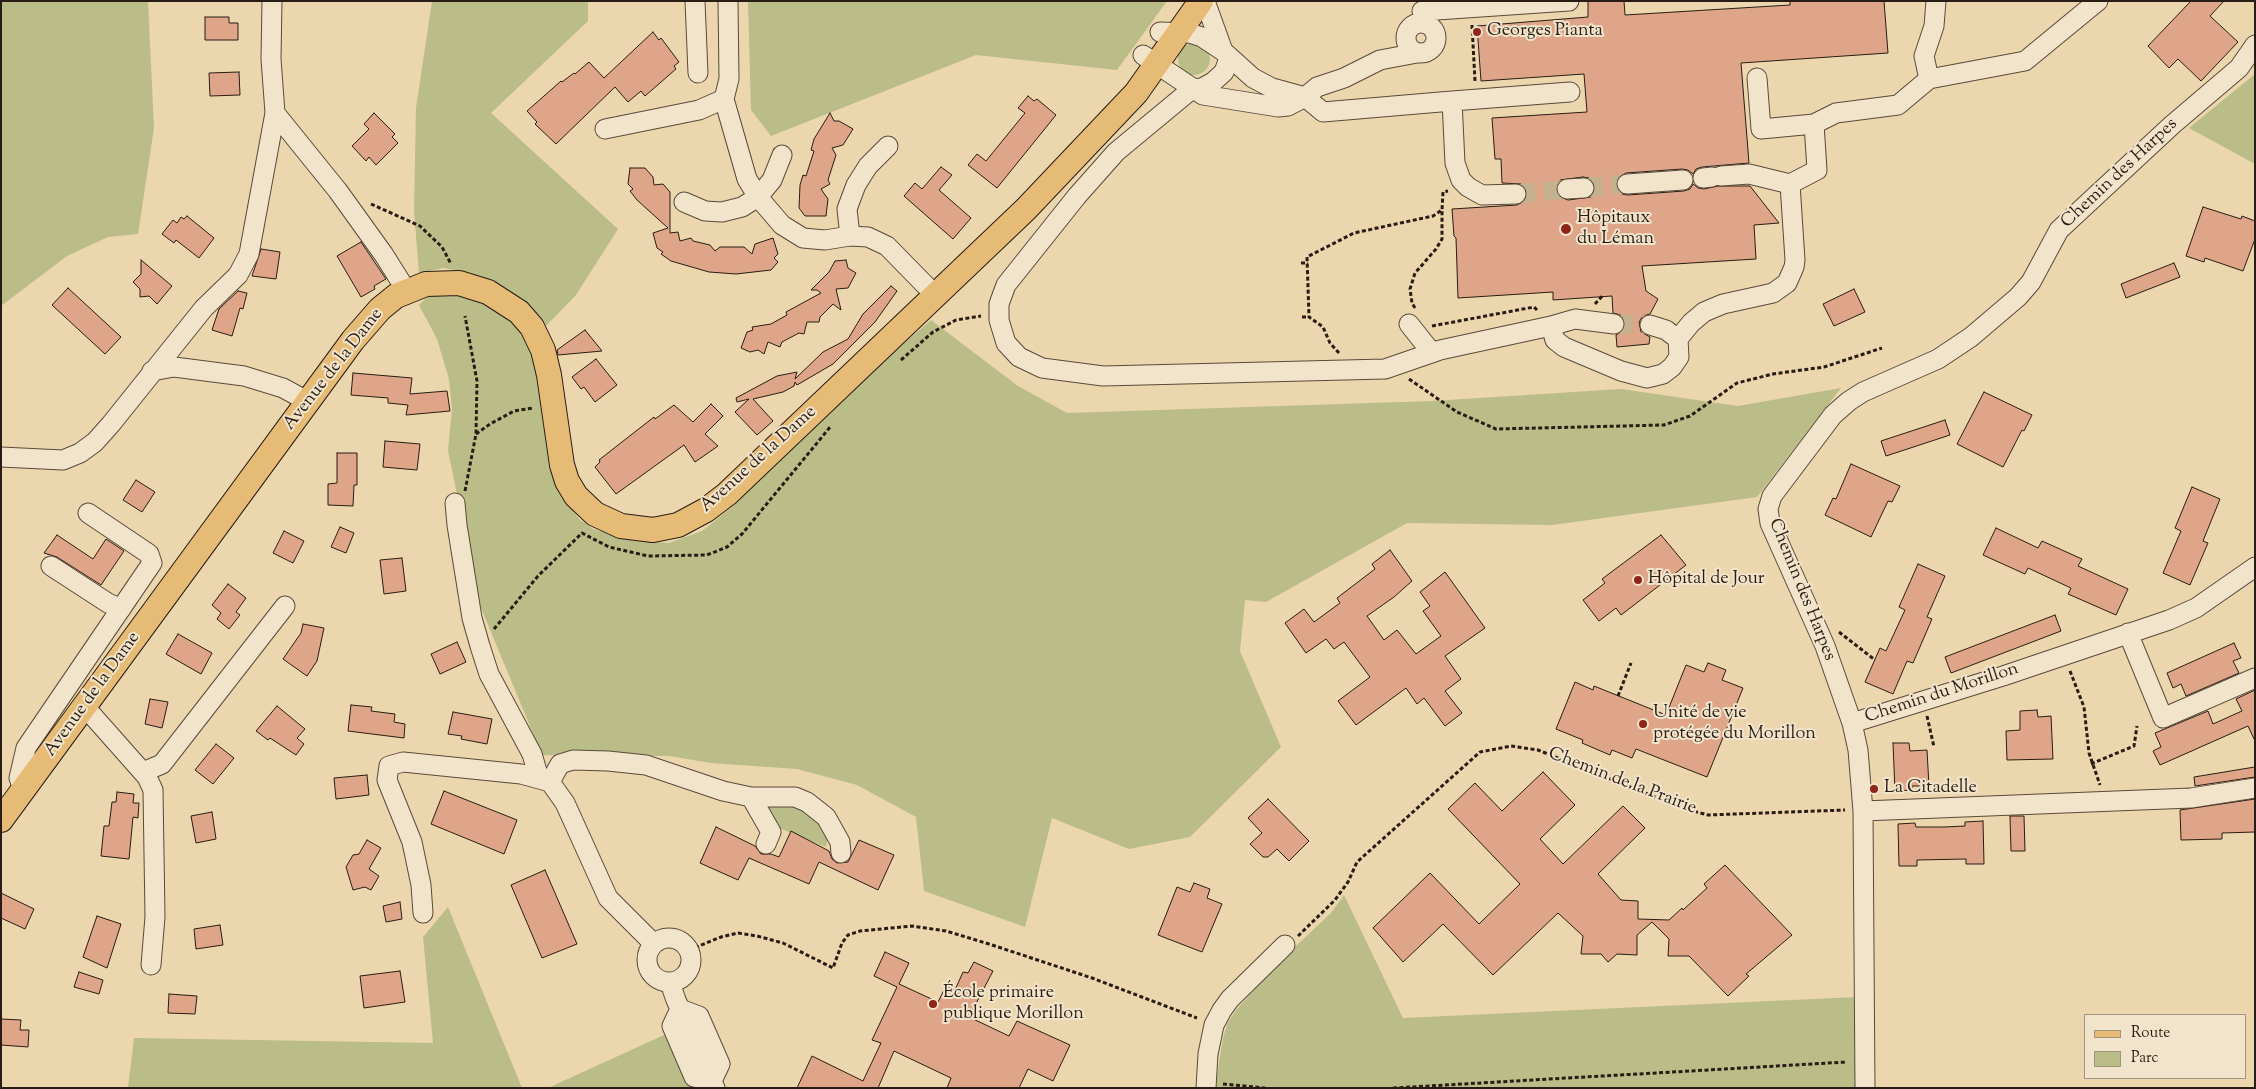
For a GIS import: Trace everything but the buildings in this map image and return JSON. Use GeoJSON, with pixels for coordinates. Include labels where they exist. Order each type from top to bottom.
{"type":"FeatureCollection","features":[{"type":"Feature","properties":{"kind":"main road","name":"Avenue de la Dame"},"geometry":{"type":"LineString","coordinates":[[1,820],[307,401],[365,325],[387,302],[406,290],[434,282],[452,282],[469,285],[496,295],[519,312],[532,327],[544,350],[562,466],[572,490],[588,509],[603,519],[631,528],[653,530],[688,521],[717,502],[1026,209],[1085,144],[1110,102],[1150,60],[1169,32],[1182,1]]}},
{"type":"Feature","properties":{"kind":"main road","name":"Avenue de la Dame"},"geometry":{"type":"LineString","coordinates":[[1169,32],[1201,1]]}},
{"type":"Feature","properties":{"kind":"street"},"geometry":{"type":"LineString","coordinates":[[1,456],[63,460],[80,453],[95,442],[204,308],[238,275],[249,254],[275,113],[271,59],[272,1]]}},
{"type":"Feature","properties":{"kind":"street"},"geometry":{"type":"LineString","coordinates":[[1205,1],[1226,54],[1224,72],[1213,82],[1202,88],[1192,89],[1116,152],[1077,196],[1006,285],[998,312],[1002,335],[1012,350],[1025,362],[1049,369],[1114,376],[1354,371],[1385,369],[1432,353],[1575,319],[1614,324]]}},
{"type":"Feature","properties":{"kind":"street"},"geometry":{"type":"LineString","coordinates":[[1422,11],[1569,1]]}},
{"type":"Feature","properties":{"kind":"street"},"geometry":{"type":"LineString","coordinates":[[1929,79],[1924,56],[1934,26],[1936,1]]}},
{"type":"Feature","properties":{"kind":"street"},"geometry":{"type":"LineString","coordinates":[[1757,78],[1760,129],[1814,124],[1836,113],[1898,105],[1929,79],[2025,61],[2098,1]]}},
{"type":"Feature","properties":{"kind":"street"},"geometry":{"type":"LineString","coordinates":[[698,73],[695,10],[728,10],[729,79],[724,99],[747,179],[758,197],[782,225],[803,238],[825,240],[850,236],[868,237],[888,246],[935,295]]}},
{"type":"Feature","properties":{"kind":"street"},"geometry":{"type":"LineString","coordinates":[[1150,60],[1192,89],[1209,97],[1278,107],[1288,106],[1305,97],[1317,86],[1344,78],[1392,56],[1425,53],[1432,49],[1436,42],[1436,34],[1432,27],[1424,23],[1414,25],[1374,63]]}},
{"type":"Feature","properties":{"kind":"street"},"geometry":{"type":"LineString","coordinates":[[1408,29],[1406,42],[1410,49],[1417,53]]}},
{"type":"Feature","properties":{"kind":"street"},"geometry":{"type":"LineString","coordinates":[[1169,32],[1202,37],[1226,54],[1247,74],[1266,86],[1305,97],[1324,112],[1570,92]]}},
{"type":"Feature","properties":{"kind":"street","name":"Chemin des Harpes"},"geometry":{"type":"LineString","coordinates":[[1852,723],[1828,632],[1770,523],[1768,509],[1772,496],[1833,415],[1849,401],[1863,392],[1938,359],[1971,338],[2018,297],[2031,282],[2059,230],[2172,125],[2239,68],[2255,45]]}},
{"type":"Feature","properties":{"kind":"street"},"geometry":{"type":"LineString","coordinates":[[605,128],[699,110],[724,99]]}},
{"type":"Feature","properties":{"kind":"street"},"geometry":{"type":"LineString","coordinates":[[1452,102],[1455,162],[1461,180],[1468,187],[1482,194],[1516,194]]}},
{"type":"Feature","properties":{"kind":"street"},"geometry":{"type":"LineString","coordinates":[[275,113],[338,191],[384,255],[406,290]]}},
{"type":"Feature","properties":{"kind":"street"},"geometry":{"type":"LineString","coordinates":[[1712,177],[1749,174],[1790,184],[1817,170],[1814,124]]}},
{"type":"Feature","properties":{"kind":"street"},"geometry":{"type":"LineString","coordinates":[[850,236],[847,209],[856,185],[868,166],[888,146]]}},
{"type":"Feature","properties":{"kind":"street"},"geometry":{"type":"LineString","coordinates":[[684,202],[706,211],[722,212],[742,207],[758,197],[772,180],[782,155]]}},
{"type":"Feature","properties":{"kind":"street"},"geometry":{"type":"LineString","coordinates":[[1628,184],[1684,180]]}},
{"type":"Feature","properties":{"kind":"street"},"geometry":{"type":"LineString","coordinates":[[1551,326],[1555,340],[1564,347],[1620,371],[1647,378],[1663,374],[1672,367],[1679,357],[1678,339],[1691,323],[1704,312],[1723,304],[1773,293],[1787,283],[1795,260],[1790,184]]}},
{"type":"Feature","properties":{"kind":"street"},"geometry":{"type":"LineString","coordinates":[[1417,321],[1432,353]]}},
{"type":"Feature","properties":{"kind":"street"},"geometry":{"type":"LineString","coordinates":[[1650,325],[1666,330],[1678,339]]}},
{"type":"Feature","properties":{"kind":"street"},"geometry":{"type":"LineString","coordinates":[[152,371],[174,367],[244,376],[283,388],[307,401]]}},
{"type":"Feature","properties":{"kind":"street"},"geometry":{"type":"LineString","coordinates":[[455,503],[472,618],[489,674],[545,780],[565,803],[608,898],[653,943]]}},
{"type":"Feature","properties":{"kind":"street"},"geometry":{"type":"LineString","coordinates":[[23,789],[19,778],[26,748],[152,563],[149,554],[88,513]]}},
{"type":"Feature","properties":{"kind":"street"},"geometry":{"type":"LineString","coordinates":[[51,566],[108,603],[121,609]]}},
{"type":"Feature","properties":{"kind":"street","name":"Chemin du Morillon"},"geometry":{"type":"LineString","coordinates":[[1865,1088],[1858,810],[1861,771],[1852,723],[1924,701],[2189,611],[2255,567]]}},
{"type":"Feature","properties":{"kind":"street"},"geometry":{"type":"LineString","coordinates":[[143,772],[162,764],[285,606]]}},
{"type":"Feature","properties":{"kind":"street"},"geometry":{"type":"LineString","coordinates":[[2128,633],[2163,718],[2255,678]]}},
{"type":"Feature","properties":{"kind":"street"},"geometry":{"type":"LineString","coordinates":[[85,707],[143,772],[151,784],[155,802],[155,917],[151,965]]}},
{"type":"Feature","properties":{"kind":"street"},"geometry":{"type":"LineString","coordinates":[[545,780],[560,764],[573,760],[608,760],[646,765],[723,791],[751,797],[795,797],[807,802],[826,817],[840,842],[841,853]]}},
{"type":"Feature","properties":{"kind":"street"},"geometry":{"type":"LineString","coordinates":[[423,913],[421,885],[412,842],[386,780],[388,766],[403,762],[417,762],[545,780]]}},
{"type":"Feature","properties":{"kind":"street"},"geometry":{"type":"LineString","coordinates":[[1858,810],[2190,798],[2255,788]]}},
{"type":"Feature","properties":{"kind":"street"},"geometry":{"type":"LineString","coordinates":[[751,797],[770,832],[766,844]]}},
{"type":"Feature","properties":{"kind":"street"},"geometry":{"type":"LineString","coordinates":[[668,937],[684,943],[689,950],[691,958],[688,972],[683,977],[670,983],[654,976],[648,969],[646,960],[648,951],[653,943],[668,937]]}},
{"type":"Feature","properties":{"kind":"street"},"geometry":{"type":"LineString","coordinates":[[1206,1085],[1208,1054],[1214,1025],[1230,999],[1286,945]]}},
{"type":"Feature","properties":{"kind":"street"},"geometry":{"type":"LineString","coordinates":[[670,983],[714,1084]]}},
{"type":"Feature","properties":{"kind":"path"},"geometry":{"type":"LineString","coordinates":[[1471,8],[1475,77]]}},
{"type":"Feature","properties":{"kind":"path"},"geometry":{"type":"LineString","coordinates":[[1461,180],[1448,191],[1443,192],[1442,240],[1436,250],[1415,273],[1410,289],[1417,321],[1534,307],[1551,326]]}},
{"type":"Feature","properties":{"kind":"path"},"geometry":{"type":"LineString","coordinates":[[338,191],[406,218],[420,226],[442,248],[455,272]]}},
{"type":"Feature","properties":{"kind":"path"},"geometry":{"type":"LineString","coordinates":[[1309,318],[1307,257],[1354,233],[1433,216],[1442,210]]}},
{"type":"Feature","properties":{"kind":"path"},"geometry":{"type":"LineString","coordinates":[[1302,263],[1308,263]]}},
{"type":"Feature","properties":{"kind":"path"},"geometry":{"type":"LineString","coordinates":[[898,362],[932,332],[956,320],[998,312]]}},
{"type":"Feature","properties":{"kind":"path"},"geometry":{"type":"LineString","coordinates":[[455,503],[465,491],[476,434],[477,381],[465,316]]}},
{"type":"Feature","properties":{"kind":"path"},"geometry":{"type":"LineString","coordinates":[[1302,318],[1309,318],[1323,326],[1330,343],[1354,371]]}},
{"type":"Feature","properties":{"kind":"path"},"geometry":{"type":"LineString","coordinates":[[1385,369],[1407,378],[1457,412],[1496,429],[1664,425],[1690,416],[1738,383],[1773,374],[1824,367],[1882,348]]}},
{"type":"Feature","properties":{"kind":"path"},"geometry":{"type":"LineString","coordinates":[[532,398],[534,416]]}},
{"type":"Feature","properties":{"kind":"path"},"geometry":{"type":"LineString","coordinates":[[476,434],[514,411],[534,408]]}},
{"type":"Feature","properties":{"kind":"path"},"geometry":{"type":"LineString","coordinates":[[576,528],[582,533]]}},
{"type":"Feature","properties":{"kind":"path"},"geometry":{"type":"LineString","coordinates":[[1828,632],[1875,660]]}},
{"type":"Feature","properties":{"kind":"path"},"geometry":{"type":"LineString","coordinates":[[2063,654],[2084,707],[2091,764],[2100,784],[2112,801]]}},
{"type":"Feature","properties":{"kind":"path"},"geometry":{"type":"LineString","coordinates":[[1618,696],[1631,663]]}},
{"type":"Feature","properties":{"kind":"path"},"geometry":{"type":"LineString","coordinates":[[1924,701],[1934,748]]}},
{"type":"Feature","properties":{"kind":"path"},"geometry":{"type":"LineString","coordinates":[[2091,764],[2134,746],[2137,726]]}},
{"type":"Feature","properties":{"kind":"path","name":"Chemin de la Prairie"},"geometry":{"type":"LineString","coordinates":[[1286,945],[1316,920],[1335,900],[1348,882],[1357,862],[1480,752],[1510,746],[1538,750],[1696,813],[1719,815],[1858,810]]}},
{"type":"Feature","properties":{"kind":"path"},"geometry":{"type":"LineString","coordinates":[[689,950],[722,936],[738,933],[757,936],[783,944],[833,968],[842,943],[848,935],[860,931],[912,926],[946,931],[1023,955],[1092,978],[1214,1025]]}},
{"type":"Feature","properties":{"kind":"path"},"geometry":{"type":"LineString","coordinates":[[1393,1088],[1840,1063]]}},
{"type":"Feature","properties":{"kind":"path"},"geometry":{"type":"LineString","coordinates":[[1206,1085],[1265,1088]]}},
{"type":"Feature","properties":{"kind":"green space"},"geometry":{"type":"Polygon","coordinates":[[[1,1],[148,1],[154,128],[138,234],[108,237],[67,256],[1,306],[1,1]]]}},
{"type":"Feature","properties":{"kind":"green space"},"geometry":{"type":"Polygon","coordinates":[[[432,1],[588,1],[588,21],[491,113],[618,229],[576,295],[544,328],[518,298],[491,282],[467,272],[443,268],[419,273],[414,211],[416,108],[432,1]]]}},
{"type":"Feature","properties":{"kind":"green space"},"geometry":{"type":"Polygon","coordinates":[[[748,1],[1167,1],[1117,70],[976,55],[771,136],[751,110],[748,1]]]}},
{"type":"Feature","properties":{"kind":"green space"},"geometry":{"type":"Polygon","coordinates":[[[1194,43],[1206,47],[1210,59],[1206,71],[1194,75],[1182,71],[1178,59],[1182,47],[1194,43]]]}},
{"type":"Feature","properties":{"kind":"green space"},"geometry":{"type":"Polygon","coordinates":[[[2255,74],[2255,164],[2189,128],[2255,74]]]}},
{"type":"Feature","properties":{"kind":"green space"},"geometry":{"type":"Polygon","coordinates":[[[455,292],[474,297],[510,318],[524,334],[538,371],[549,466],[556,487],[579,519],[593,529],[630,540],[669,543],[702,531],[732,507],[858,383],[931,320],[1018,386],[1067,413],[1432,401],[1621,389],[1738,406],[1841,388],[1757,497],[1552,525],[1407,523],[1266,602],[1245,600],[1240,651],[1281,747],[1190,837],[1129,849],[1052,818],[1025,927],[924,891],[916,817],[857,785],[797,769],[711,763],[669,756],[542,755],[481,608],[448,451],[452,409],[449,379],[437,339],[419,305],[431,293],[455,292]]]}},
{"type":"Feature","properties":{"kind":"green space"},"geometry":{"type":"Polygon","coordinates":[[[780,799],[818,816],[828,835],[826,847],[779,828],[761,803],[780,799]]]}},
{"type":"Feature","properties":{"kind":"green space"},"geometry":{"type":"Polygon","coordinates":[[[1344,895],[1403,1018],[1857,997],[1855,1088],[1215,1088],[1223,1038],[1228,1022],[1237,1009],[1279,962],[1331,913],[1344,895]]]}},
{"type":"Feature","properties":{"kind":"green space"},"geometry":{"type":"Polygon","coordinates":[[[448,907],[522,1088],[128,1088],[134,1038],[433,1043],[423,937],[448,907]]]}},
{"type":"Feature","properties":{"kind":"green space"},"geometry":{"type":"Polygon","coordinates":[[[664,1035],[674,1040],[704,1088],[548,1088],[664,1035]]]}},
{"type":"Feature","properties":{"kind":"tunnel"},"geometry":{"type":"LineString","coordinates":[[1584,188],[1627,184]]}},
{"type":"Feature","properties":{"kind":"tunnel"},"geometry":{"type":"LineString","coordinates":[[1516,194],[1567,189]]}},
{"type":"Feature","properties":{"kind":"tunnel"},"geometry":{"type":"LineString","coordinates":[[1614,324],[1650,325]]}},
{"type":"Feature","properties":{"kind":"place","name":"Georges Pianta"},"geometry":{"type":"Point","coordinates":[1477,32]}},
{"type":"Feature","properties":{"kind":"place","name":"Hôpitaux du Léman"},"geometry":{"type":"Point","coordinates":[1566,229]}},
{"type":"Feature","properties":{"kind":"place","name":"Hôpital de Jour"},"geometry":{"type":"Point","coordinates":[1638,580]}},
{"type":"Feature","properties":{"kind":"place","name":"Unité de vie protégée du Morillon"},"geometry":{"type":"Point","coordinates":[1643,724]}},
{"type":"Feature","properties":{"kind":"place","name":"La Citadelle"},"geometry":{"type":"Point","coordinates":[1874,789]}},
{"type":"Feature","properties":{"kind":"place","name":"École primaire publique Morillon"},"geometry":{"type":"Point","coordinates":[933,1004]}}]}
